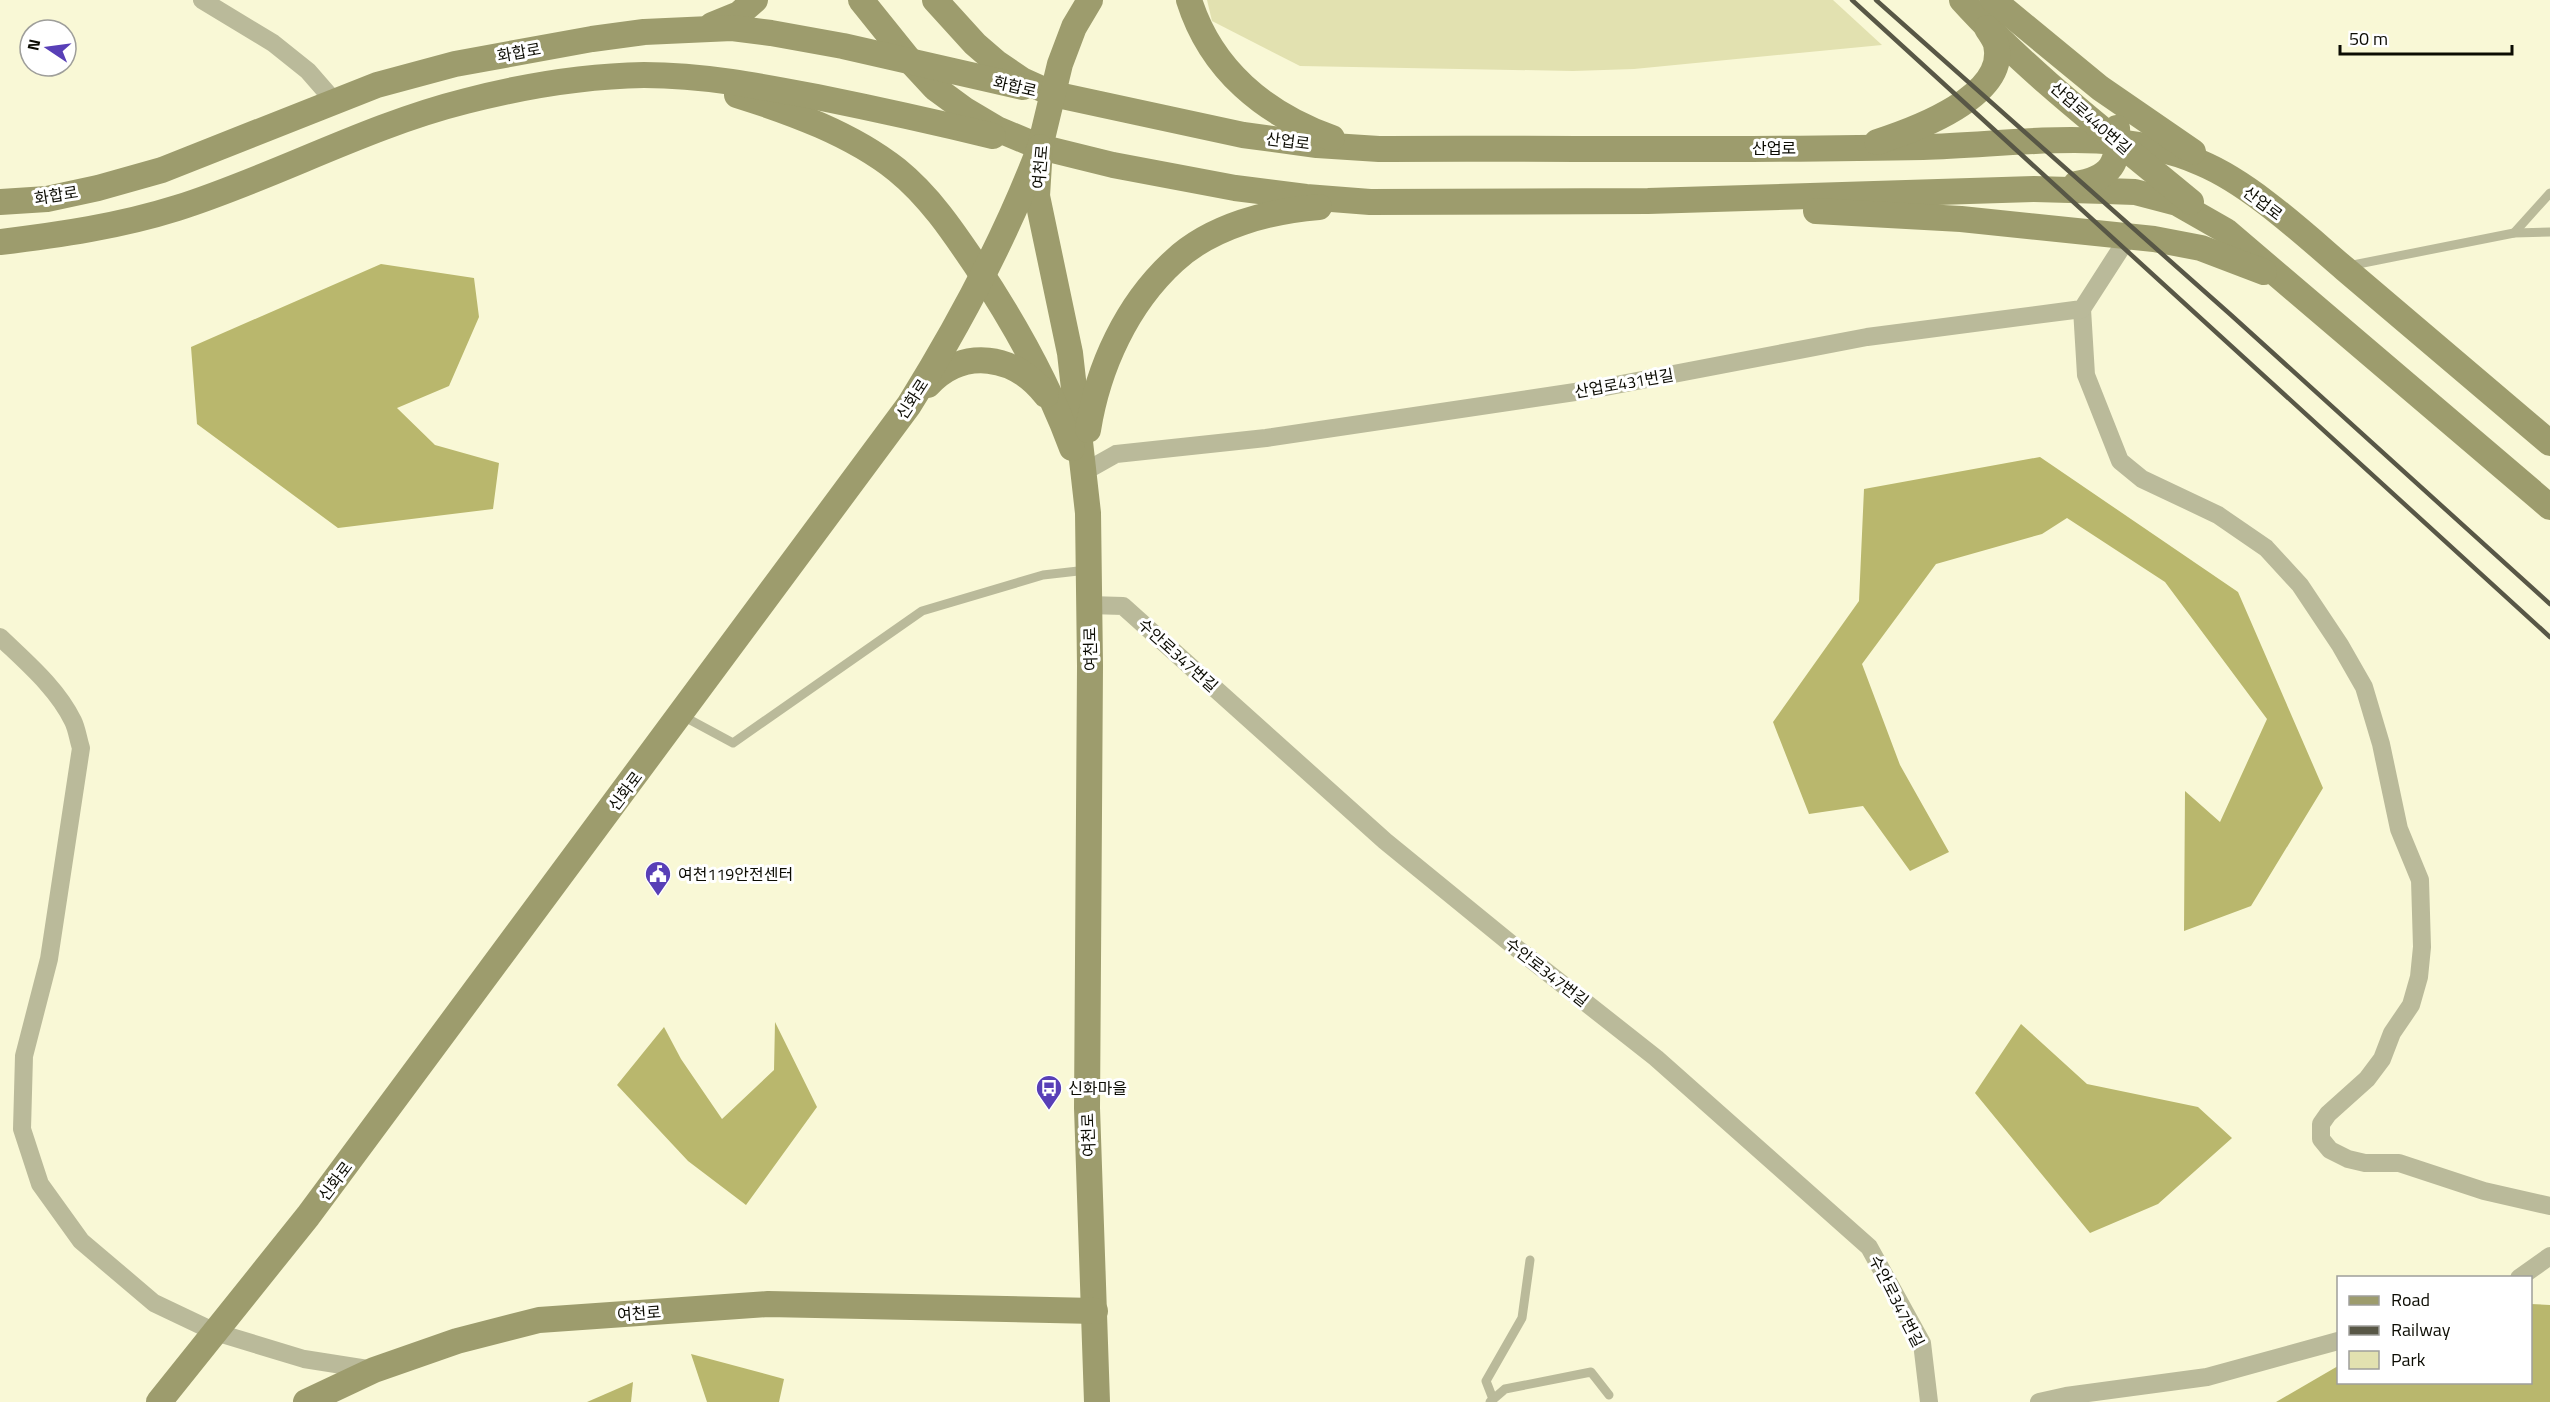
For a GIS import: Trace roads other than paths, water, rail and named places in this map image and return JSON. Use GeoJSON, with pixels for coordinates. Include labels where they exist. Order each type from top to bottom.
{"type":"FeatureCollection","features":[{"type":"Feature","properties":{"kind":"main road"},"geometry":{"type":"LineString","coordinates":[[700,29],[739,14],[755,0]]}},
{"type":"Feature","properties":{"kind":"main road"},"geometry":{"type":"LineString","coordinates":[[861,0],[935,88],[965,110],[997,129],[1040,147]]}},
{"type":"Feature","properties":{"kind":"main road","name":"산업로"},"geometry":{"type":"LineString","coordinates":[[935,0],[975,44],[997,63],[1022,80],[1053,94],[1243,135],[1317,145],[1379,149],[1924,147],[2051,141],[2118,142],[2173,153],[2227,176],[2343,267],[2550,443]]}},
{"type":"Feature","properties":{"kind":"main road","name":"여천로"},"geometry":{"type":"LineString","coordinates":[[1090,0],[1066,44],[1040,147],[1037,195],[1070,353],[1088,513],[1087,1107],[1097,1402]]}},
{"type":"Feature","properties":{"kind":"main road"},"geometry":{"type":"LineString","coordinates":[[1189,0],[1199,27],[1214,54],[1236,81],[1256,99],[1310,130],[1340,141],[1379,149]]}},
{"type":"Feature","properties":{"kind":"main road","name":"산업로440번길"},"geometry":{"type":"LineString","coordinates":[[1962,0],[1985,25],[2118,142],[2226,231]]}},
{"type":"Feature","properties":{"kind":"main road","name":"산업로440번길"},"geometry":{"type":"LineString","coordinates":[[1994,0],[2100,88],[2227,176]]}},
{"type":"Feature","properties":{"kind":"main road"},"geometry":{"type":"LineString","coordinates":[[1858,147],[1890,138],[1938,117],[1960,105],[1982,87],[1991,74],[1997,58],[1996,42],[1985,25]]}},
{"type":"Feature","properties":{"kind":"main road","name":"화합로"},"geometry":{"type":"LineString","coordinates":[[0,202],[47,199],[98,188],[162,170],[377,86],[455,64],[592,39],[732,28],[771,33],[910,61],[1053,94]]}},
{"type":"Feature","properties":{"kind":"main road"},"geometry":{"type":"LineString","coordinates":[[646,75],[707,87],[763,103],[837,134],[869,151],[897,170],[931,202],[982,275],[1038,369],[1058,411],[1076,460],[1088,513]]}},
{"type":"Feature","properties":{"kind":"main road"},"geometry":{"type":"LineString","coordinates":[[0,242],[109,225],[175,208],[390,125],[465,101],[531,86],[598,77],[646,75],[699,78],[754,85],[906,115],[1113,165],[1235,188],[1306,197],[1370,202],[1648,201],[2034,189],[2125,192],[2155,196],[2199,213],[2226,231],[2550,507]]}},
{"type":"Feature","properties":{"kind":"main road"},"geometry":{"type":"LineString","coordinates":[[2034,189],[2092,181],[2110,171],[2118,142],[2114,113],[2100,88]]}},
{"type":"Feature","properties":{"kind":"main road","name":"신화로"},"geometry":{"type":"LineString","coordinates":[[159,1402],[308,1216],[681,716],[909,405],[964,312],[1018,201],[1040,147]]}},
{"type":"Feature","properties":{"kind":"main road"},"geometry":{"type":"LineString","coordinates":[[1648,201],[1961,219],[2176,242],[2234,259],[2270,274],[2309,300]]}},
{"type":"Feature","properties":{"kind":"main road"},"geometry":{"type":"LineString","coordinates":[[1084,472],[1094,393],[1109,354],[1128,319],[1151,286],[1175,260],[1202,241],[1235,226],[1270,215],[1315,207],[1370,202]]}},
{"type":"Feature","properties":{"kind":"main road"},"geometry":{"type":"LineString","coordinates":[[909,405],[949,367],[964,361],[980,359],[1004,365],[1027,377],[1040,388],[1058,411]]}},
{"type":"Feature","properties":{"kind":"main road","name":"여천로"},"geometry":{"type":"LineString","coordinates":[[306,1402],[374,1370],[457,1341],[539,1320],[768,1304],[1095,1311]]}},
{"type":"Feature","properties":{"kind":"street"},"geometry":{"type":"LineString","coordinates":[[202,0],[273,43],[308,71],[335,102]]}},
{"type":"Feature","properties":{"kind":"street"},"geometry":{"type":"LineString","coordinates":[[2129,236],[2082,309],[2086,375],[2120,461],[2142,479],[2218,515],[2266,548],[2300,585],[2340,645],[2364,687],[2381,744],[2399,829],[2420,880],[2422,947],[2419,977],[2411,1005],[2392,1033],[2382,1059],[2367,1079],[2328,1114],[2321,1125],[2321,1139],[2330,1150],[2348,1159],[2365,1163],[2399,1163],[2484,1191],[2550,1206]]}},
{"type":"Feature","properties":{"kind":"street","name":"산업로431번길"},"geometry":{"type":"LineString","coordinates":[[1084,472],[1116,454],[1266,438],[1560,394],[1867,337],[2082,309]]}},
{"type":"Feature","properties":{"kind":"street","name":"수안로347번길"},"geometry":{"type":"LineString","coordinates":[[1089,605],[1123,606],[1385,841],[1656,1058],[1869,1247],[1923,1343],[1929,1402]]}},
{"type":"Feature","properties":{"kind":"street"},"geometry":{"type":"LineString","coordinates":[[0,637],[36,671],[61,701],[74,723],[81,748],[49,959],[24,1056],[22,1129],[40,1184],[81,1241],[154,1303],[215,1332],[304,1359],[374,1370]]}},
{"type":"Feature","properties":{"kind":"street"},"geometry":{"type":"LineString","coordinates":[[2522,1276],[2550,1256]]}},
{"type":"Feature","properties":{"kind":"street"},"geometry":{"type":"LineString","coordinates":[[2039,1402],[2066,1396],[2207,1377],[2337,1341]]}},
{"type":"Feature","properties":{"kind":"lane"},"geometry":{"type":"LineString","coordinates":[[2514,233],[2550,194]]}},
{"type":"Feature","properties":{"kind":"lane"},"geometry":{"type":"LineString","coordinates":[[2343,267],[2514,233],[2550,232]]}},
{"type":"Feature","properties":{"kind":"lane"},"geometry":{"type":"LineString","coordinates":[[681,716],[733,743],[922,611],[1043,575],[1089,570]]}},
{"type":"Feature","properties":{"kind":"lane"},"geometry":{"type":"LineString","coordinates":[[1530,1260],[1522,1318],[1486,1381],[1492,1401],[1505,1389],[1591,1372],[1609,1395]]}},
{"type":"Feature","properties":{"kind":"railway"},"geometry":{"type":"LineString","coordinates":[[1852,0],[2550,637]]}},
{"type":"Feature","properties":{"kind":"railway"},"geometry":{"type":"LineString","coordinates":[[1876,0],[2231,315],[2550,604]]}},
{"type":"Feature","properties":{"kind":"place","name":"여천119안전센터"},"geometry":{"type":"Point","coordinates":[658,897]}},
{"type":"Feature","properties":{"kind":"place","name":"신화마을"},"geometry":{"type":"Point","coordinates":[1049,1111]}}]}
